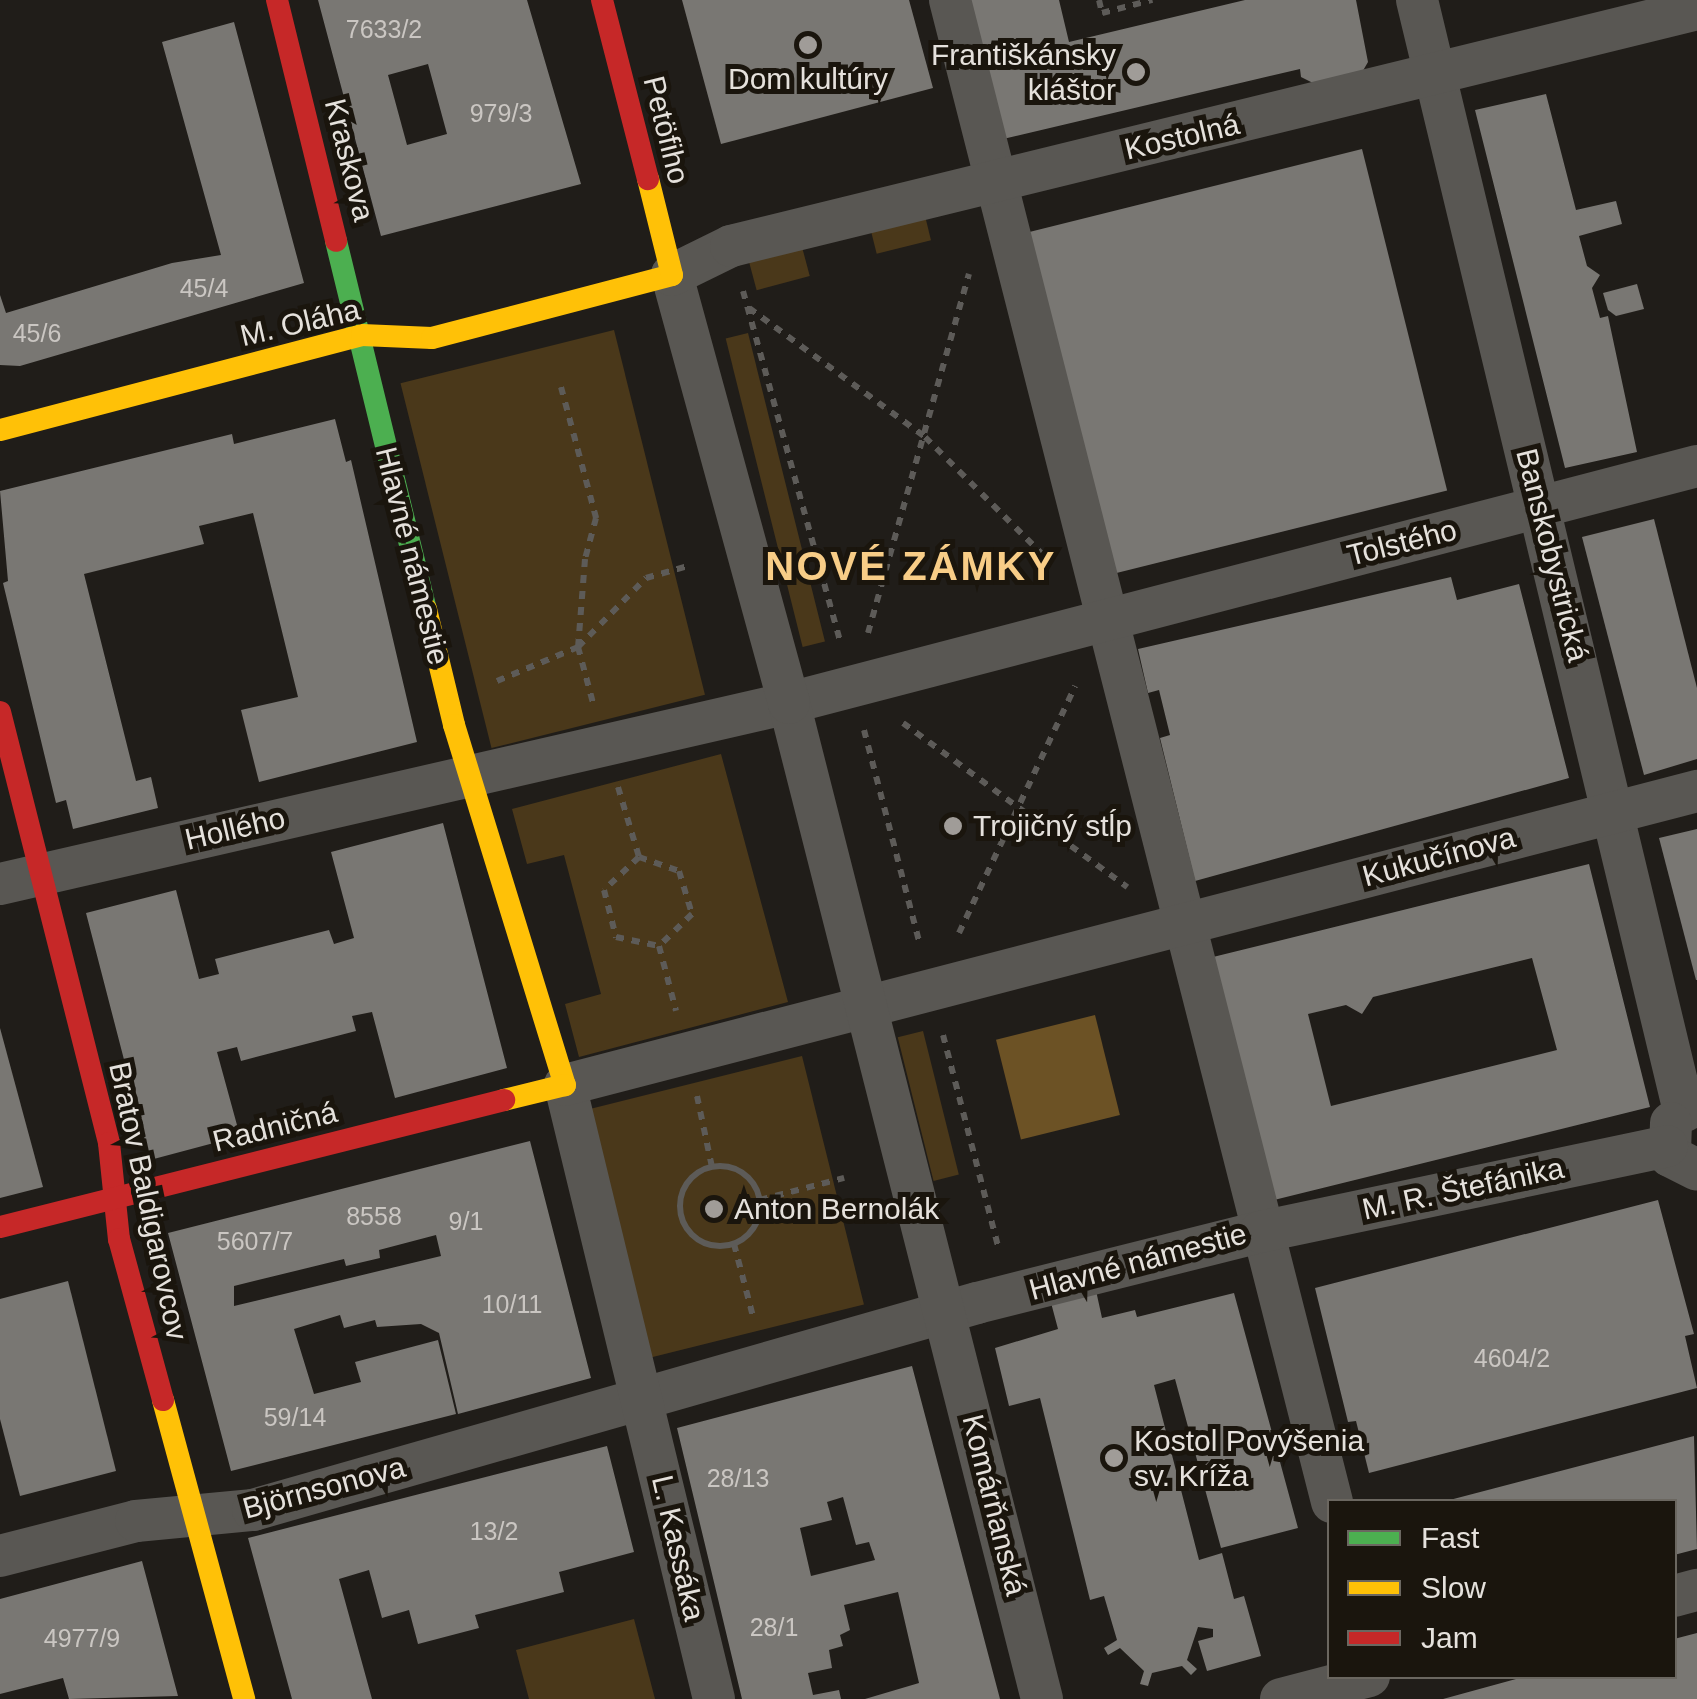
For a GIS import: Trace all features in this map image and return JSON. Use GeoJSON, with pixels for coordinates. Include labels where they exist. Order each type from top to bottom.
{"type":"FeatureCollection","features":[{"type":"Feature","properties":{"kind":"street","name":"Kraskova"},"geometry":{"type":"LineString","coordinates":[[277,0],[362,335]]}},
{"type":"Feature","properties":{"kind":"street","name":"Petöfiho"},"geometry":{"type":"LineString","coordinates":[[602,0],[672,275]]}},
{"type":"Feature","properties":{"kind":"street","name":"Hlavné námestie"},"geometry":{"type":"LineString","coordinates":[[362,335],[448,701],[565,1085],[643,1396],[944,1312],[1260,1232],[950,0]]}},
{"type":"Feature","properties":{"kind":"street","name":"Banskobystrická"},"geometry":{"type":"LineString","coordinates":[[1417,0],[1616,810],[1686,1134]]}},
{"type":"Feature","properties":{"kind":"street","name":"Kostolná"},"geometry":{"type":"LineString","coordinates":[[672,275],[730,246],[1697,10]]}},
{"type":"Feature","properties":{"kind":"street","name":"M. Oláha"},"geometry":{"type":"LineString","coordinates":[[0,430],[362,335],[432,338],[672,275]]}},
{"type":"Feature","properties":{"kind":"street"},"geometry":{"type":"LineString","coordinates":[[672,275],[789,703],[944,1312]]}},
{"type":"Feature","properties":{"kind":"street","name":"Tolstého"},"geometry":{"type":"LineString","coordinates":[[1106,617],[1697,466]]}},
{"type":"Feature","properties":{"kind":"street"},"geometry":{"type":"LineString","coordinates":[[471,775],[789,703],[1106,617]]}},
{"type":"Feature","properties":{"kind":"street","name":"Bratov Baldigarovcov"},"geometry":{"type":"LineString","coordinates":[[0,712],[20,879],[110,1143],[114,1198],[244,1699]]}},
{"type":"Feature","properties":{"kind":"street","name":"Hollého"},"geometry":{"type":"LineString","coordinates":[[20,879],[471,775]]}},
{"type":"Feature","properties":{"kind":"street","name":"Kukučínova"},"geometry":{"type":"LineString","coordinates":[[1181,926],[1697,791]]}},
{"type":"Feature","properties":{"kind":"street"},"geometry":{"type":"LineString","coordinates":[[565,1085],[1181,926]]}},
{"type":"Feature","properties":{"kind":"street","name":"Radničná"},"geometry":{"type":"LineString","coordinates":[[0,1227],[565,1085]]}},
{"type":"Feature","properties":{"kind":"street","name":"M. R. Štefánika"},"geometry":{"type":"LineString","coordinates":[[1260,1232],[1686,1134]]}},
{"type":"Feature","properties":{"kind":"street"},"geometry":{"type":"LineString","coordinates":[[1260,1232],[1331,1499]]}},
{"type":"Feature","properties":{"kind":"street","name":"Komárňanská"},"geometry":{"type":"LineString","coordinates":[[944,1312],[1042,1699]]}},
{"type":"Feature","properties":{"kind":"street","name":"Björnsonova"},"geometry":{"type":"LineString","coordinates":[[0,1556],[136,1521],[253,1510],[643,1396]]}},
{"type":"Feature","properties":{"kind":"street","name":"L. Kassáka"},"geometry":{"type":"LineString","coordinates":[[643,1396],[714,1699]]}},
{"type":"Feature","properties":{"kind":"street"},"geometry":{"type":"LineString","coordinates":[[1281,1699],[1358,1679]]}},
{"type":"Feature","properties":{"kind":"path"},"geometry":{"type":"LineString","coordinates":[[1098,0],[1102,13],[1152,0]]}},
{"type":"Feature","properties":{"kind":"path"},"geometry":{"type":"LineString","coordinates":[[730,246],[853,686],[1011,1295]]}},
{"type":"Feature","properties":{"kind":"path"},"geometry":{"type":"LineString","coordinates":[[853,686],[974,254]]}},
{"type":"Feature","properties":{"kind":"path"},"geometry":{"type":"LineString","coordinates":[[748,308],[925,437],[1050,562]]}},
{"type":"Feature","properties":{"kind":"path"},"geometry":{"type":"LineString","coordinates":[[448,701],[578,646],[646,578],[688,566]]}},
{"type":"Feature","properties":{"kind":"path"},"geometry":{"type":"LineString","coordinates":[[932,992],[1106,617]]}},
{"type":"Feature","properties":{"kind":"path"},"geometry":{"type":"LineString","coordinates":[[853,686],[1181,926]]}},
{"type":"Feature","properties":{"kind":"path"},"geometry":{"type":"LineString","coordinates":[[639,857],[604,890],[616,937],[659,946]]}},
{"type":"Feature","properties":{"kind":"path"},"geometry":{"type":"LineString","coordinates":[[724,1166],[748,1177],[760,1200],[755,1225],[734,1244],[711,1244],[689,1230],[680,1206],[689,1181],[724,1166]]}},
{"type":"Feature","properties":{"kind":"path"},"geometry":{"type":"LineString","coordinates":[[760,1200],[844,1178]]}},
{"type":"Feature","properties":{"kind":"path"},"geometry":{"type":"LineString","coordinates":[[734,1244],[765,1362]]}},
{"type":"Feature","properties":{"kind":"shaded area"},"geometry":{"type":"Polygon","coordinates":[[[924,212],[931,240],[877,254],[870,226],[924,212]]]}},
{"type":"Feature","properties":{"kind":"shaded area"},"geometry":{"type":"Polygon","coordinates":[[[802,247],[810,276],[757,290],[749,261],[802,247]]]}},
{"type":"Feature","properties":{"kind":"shaded area"},"geometry":{"type":"Polygon","coordinates":[[[614,330],[705,695],[491,748],[401,383],[614,330]]]}},
{"type":"Feature","properties":{"kind":"shaded area"},"geometry":{"type":"Polygon","coordinates":[[[748,333],[825,642],[803,647],[726,339],[748,333]]]}},
{"type":"Feature","properties":{"kind":"shaded area"},"geometry":{"type":"Polygon","coordinates":[[[721,754],[788,1002],[579,1057],[565,1004],[601,994],[564,855],[527,864],[512,809],[721,754]]]}},
{"type":"Feature","properties":{"kind":"shaded area"},"geometry":{"type":"Polygon","coordinates":[[[1095,1015],[1120,1115],[1021,1140],[996,1040],[1095,1015]]]}},
{"type":"Feature","properties":{"kind":"shaded area"},"geometry":{"type":"Polygon","coordinates":[[[923,1031],[959,1175],[934,1181],[898,1037],[923,1031]]]}},
{"type":"Feature","properties":{"kind":"shaded area"},"geometry":{"type":"Polygon","coordinates":[[[802,1056],[864,1304],[641,1360],[579,1112],[802,1056]]]}},
{"type":"Feature","properties":{"kind":"shaded area"},"geometry":{"type":"Polygon","coordinates":[[[634,1619],[655,1699],[529,1699],[516,1650],[634,1619]]]}},
{"type":"Feature","properties":{"kind":"building"},"geometry":{"type":"Polygon","coordinates":[[[318,0],[527,0],[581,184],[381,236],[318,0]],[[428,64],[388,75],[407,145],[447,134],[428,64]]]}},
{"type":"Feature","properties":{"kind":"building","name":"Dom kultúry"},"geometry":{"type":"Polygon","coordinates":[[[682,0],[909,0],[933,88],[721,144],[682,0]]]}},
{"type":"Feature","properties":{"kind":"building","name":"Františkánsky kláštor"},"geometry":{"type":"Polygon","coordinates":[[[969,0],[1059,0],[1069,42],[1245,0],[1356,0],[1368,62],[1357,81],[1321,87],[1301,77],[1300,69],[1003,139],[969,0]]]}},
{"type":"Feature","properties":{"kind":"building"},"geometry":{"type":"Polygon","coordinates":[[[234,22],[304,283],[20,366],[0,365],[0,295],[6,313],[172,263],[221,255],[162,42],[234,22]]]}},
{"type":"Feature","properties":{"kind":"building"},"geometry":{"type":"Polygon","coordinates":[[[1546,94],[1576,210],[1616,201],[1622,224],[1579,236],[1587,266],[1600,275],[1592,288],[1600,318],[1608,316],[1637,452],[1565,468],[1475,110],[1546,94]]]}},
{"type":"Feature","properties":{"kind":"building"},"geometry":{"type":"Polygon","coordinates":[[[1362,149],[1447,491],[1109,575],[1024,233],[1362,149]]]}},
{"type":"Feature","properties":{"kind":"building"},"geometry":{"type":"Polygon","coordinates":[[[1637,284],[1644,309],[1616,316],[1608,310],[1603,293],[1637,284]]]}},
{"type":"Feature","properties":{"kind":"building"},"geometry":{"type":"Polygon","coordinates":[[[335,419],[346,462],[351,460],[417,742],[259,782],[241,710],[298,697],[253,513],[199,526],[204,544],[84,574],[136,781],[151,777],[158,808],[73,829],[66,800],[56,803],[3,583],[8,581],[0,491],[232,434],[234,444],[335,419]]]}},
{"type":"Feature","properties":{"kind":"building"},"geometry":{"type":"Polygon","coordinates":[[[1654,519],[1697,688],[1697,759],[1644,775],[1582,537],[1654,519]]]}},
{"type":"Feature","properties":{"kind":"building"},"geometry":{"type":"Polygon","coordinates":[[[1451,577],[1457,600],[1519,584],[1569,778],[1195,881],[1160,738],[1170,735],[1159,690],[1148,693],[1138,649],[1451,577]]]}},
{"type":"Feature","properties":{"kind":"building"},"geometry":{"type":"Polygon","coordinates":[[[443,823],[507,1068],[395,1098],[372,1012],[352,1016],[356,1031],[241,1061],[237,1047],[217,1052],[240,1136],[150,1160],[86,913],[176,890],[199,979],[219,974],[215,959],[329,930],[334,944],[354,938],[331,852],[443,823]]]}},
{"type":"Feature","properties":{"kind":"building"},"geometry":{"type":"Polygon","coordinates":[[[1697,829],[1697,980],[1696,980],[1659,838],[1697,829]]]}},
{"type":"Feature","properties":{"kind":"building"},"geometry":{"type":"Polygon","coordinates":[[[1589,864],[1650,1107],[1274,1200],[1213,957],[1589,864]],[[1532,958],[1373,997],[1362,1014],[1346,1005],[1308,1014],[1331,1106],[1557,1050],[1532,958]]]}},
{"type":"Feature","properties":{"kind":"building"},"geometry":{"type":"Polygon","coordinates":[[[0,1028],[43,1187],[0,1198],[0,1028]]]}},
{"type":"Feature","properties":{"kind":"building"},"geometry":{"type":"Polygon","coordinates":[[[530,1141],[591,1378],[458,1414],[439,1333],[421,1324],[377,1327],[375,1320],[344,1328],[340,1315],[294,1329],[314,1394],[361,1382],[355,1362],[438,1340],[456,1414],[231,1471],[168,1233],[530,1141]],[[436,1235],[379,1250],[380,1258],[346,1266],[344,1259],[234,1286],[234,1306],[441,1256],[436,1235]]]}},
{"type":"Feature","properties":{"kind":"building"},"geometry":{"type":"Polygon","coordinates":[[[1658,1200],[1694,1334],[1685,1336],[1697,1388],[1369,1473],[1356,1421],[1348,1422],[1315,1288],[1658,1200]]]}},
{"type":"Feature","properties":{"kind":"building"},"geometry":{"type":"Polygon","coordinates":[[[68,1281],[116,1471],[20,1496],[0,1419],[0,1299],[68,1281]]]}},
{"type":"Feature","properties":{"kind":"building","name":"Kostol Povýšenia sv. Kríža"},"geometry":{"type":"Polygon","coordinates":[[[1095,1286],[1102,1318],[1135,1310],[1137,1317],[1234,1293],[1298,1528],[1221,1548],[1175,1379],[1154,1385],[1199,1560],[1222,1553],[1234,1599],[1244,1596],[1261,1656],[1207,1671],[1198,1641],[1213,1637],[1213,1629],[1198,1627],[1187,1660],[1197,1669],[1191,1675],[1182,1666],[1152,1673],[1148,1686],[1140,1684],[1144,1671],[1120,1648],[1108,1655],[1104,1648],[1117,1640],[1104,1596],[1090,1600],[1040,1398],[1009,1406],[995,1348],[1058,1329],[1050,1299],[1095,1286]]]}},
{"type":"Feature","properties":{"kind":"building"},"geometry":{"type":"Polygon","coordinates":[[[912,1366],[1000,1699],[865,1699],[919,1683],[898,1592],[844,1605],[850,1630],[840,1635],[843,1646],[829,1650],[832,1668],[808,1673],[813,1695],[839,1690],[841,1699],[742,1699],[677,1428],[912,1366]],[[843,1497],[827,1502],[832,1520],[800,1528],[811,1576],[875,1560],[869,1542],[856,1545],[843,1497]]]}},
{"type":"Feature","properties":{"kind":"building"},"geometry":{"type":"Polygon","coordinates":[[[1694,1436],[1697,1549],[1677,1554],[1677,1499],[1453,1499],[1694,1436]]]}},
{"type":"Feature","properties":{"kind":"building"},"geometry":{"type":"Polygon","coordinates":[[[607,1446],[634,1552],[559,1572],[564,1592],[475,1615],[479,1628],[418,1644],[409,1610],[382,1618],[369,1570],[339,1579],[372,1699],[292,1699],[248,1538],[607,1446]]]}},
{"type":"Feature","properties":{"kind":"building"},"geometry":{"type":"Polygon","coordinates":[[[142,1561],[178,1696],[69,1699],[63,1678],[0,1694],[0,1599],[142,1561]]]}},
{"type":"Feature","properties":{"kind":"building"},"geometry":{"type":"Polygon","coordinates":[[[1697,1633],[1697,1699],[1443,1699],[1516,1679],[1677,1679],[1677,1638],[1697,1633]]]}},
{"type":"Feature","properties":{"kind":"traffic: fast"},"geometry":{"type":"LineString","coordinates":[[336,241],[426,609]]}},
{"type":"Feature","properties":{"kind":"traffic: slow"},"geometry":{"type":"LineString","coordinates":[[0,430],[362,335],[432,338],[672,275],[648,179]]}},
{"type":"Feature","properties":{"kind":"traffic: slow"},"geometry":{"type":"LineString","coordinates":[[426,609],[454,725],[565,1085],[504,1100]]}},
{"type":"Feature","properties":{"kind":"traffic: slow"},"geometry":{"type":"LineString","coordinates":[[163,1400],[244,1699]]}},
{"type":"Feature","properties":{"kind":"traffic: jam"},"geometry":{"type":"LineString","coordinates":[[277,0],[336,241]]}},
{"type":"Feature","properties":{"kind":"traffic: jam"},"geometry":{"type":"LineString","coordinates":[[602,0],[648,179]]}},
{"type":"Feature","properties":{"kind":"traffic: jam"},"geometry":{"type":"LineString","coordinates":[[0,712],[109,1143],[119,1239],[163,1400]]}},
{"type":"Feature","properties":{"kind":"traffic: jam"},"geometry":{"type":"LineString","coordinates":[[0,1227],[504,1100]]}},
{"type":"Feature","properties":{"kind":"place","name":"Dom kultúry"},"geometry":{"type":"Point","coordinates":[808,45]}},
{"type":"Feature","properties":{"kind":"place","name":"Františkánsky kláštor"},"geometry":{"type":"Point","coordinates":[1136,72]}},
{"type":"Feature","properties":{"kind":"place","name":"Trojičný stĺp"},"geometry":{"type":"Point","coordinates":[953,826]}},
{"type":"Feature","properties":{"kind":"place","name":"Anton Bernolák"},"geometry":{"type":"Point","coordinates":[714,1209]}},
{"type":"Feature","properties":{"kind":"place","name":"Kostol Povýšenia sv. Kríža"},"geometry":{"type":"Point","coordinates":[1114,1458]}},
{"type":"Feature","properties":{"kind":"district","name":"NOVÉ ZÁMKY"},"geometry":{"type":"Point","coordinates":[911,566]}}]}
